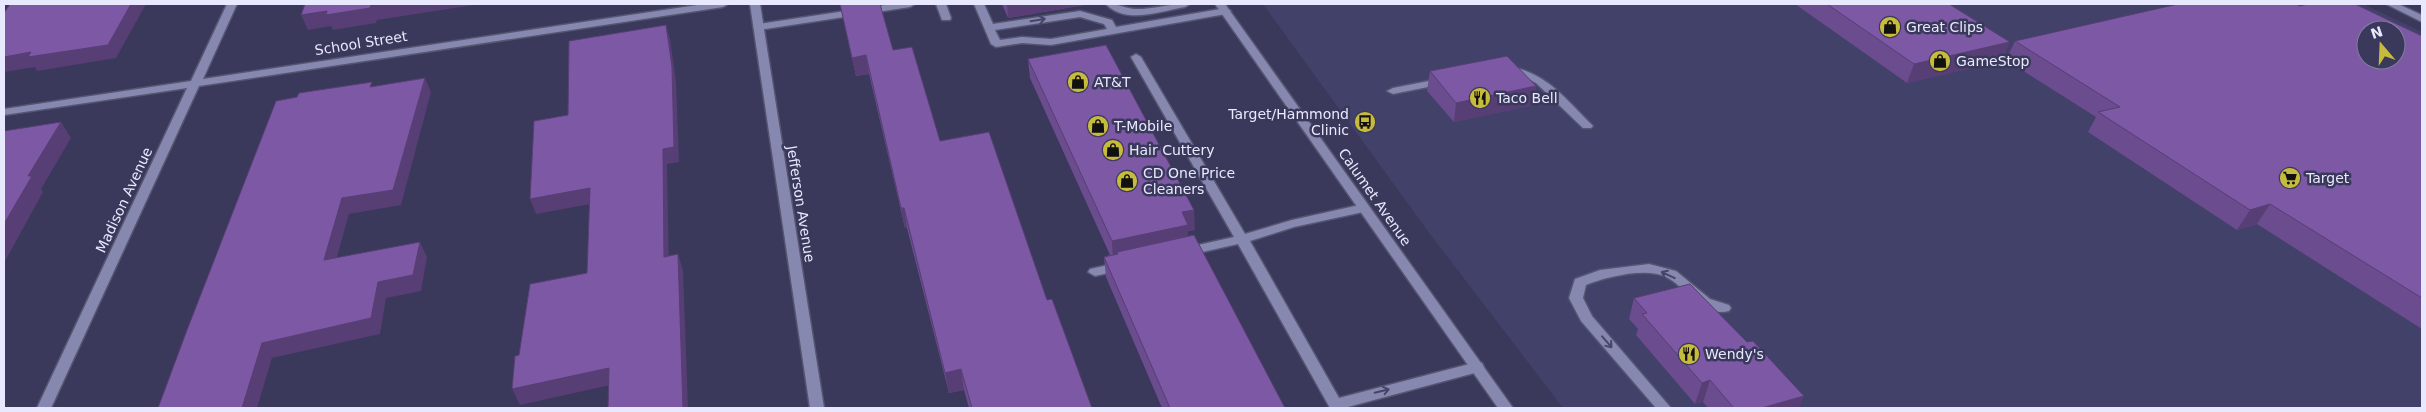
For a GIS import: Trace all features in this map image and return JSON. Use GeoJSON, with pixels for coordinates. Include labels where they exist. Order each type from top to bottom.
{"type":"FeatureCollection","features":[{"type":"Feature","properties":{"kind":"street","name":"Madison Avenue"},"geometry":{"type":"LineString","coordinates":[[44,408],[232,4]]}},
{"type":"Feature","properties":{"kind":"street","name":"School Street"},"geometry":{"type":"LineString","coordinates":[[4,112],[723,4]]}},
{"type":"Feature","properties":{"kind":"street","name":"Jefferson Avenue"},"geometry":{"type":"LineString","coordinates":[[755,4],[817,408]]}},
{"type":"Feature","properties":{"kind":"street"},"geometry":{"type":"LineString","coordinates":[[759,28],[910,4]]}},
{"type":"Feature","properties":{"kind":"street"},"geometry":{"type":"LineString","coordinates":[[941,4],[946,18]]}},
{"type":"Feature","properties":{"kind":"street"},"geometry":{"type":"LineString","coordinates":[[979,4],[996,44],[1022,40],[1052,42],[1223,7]]}},
{"type":"Feature","properties":{"kind":"street"},"geometry":{"type":"LineString","coordinates":[[1111,4],[1119,10],[1129,12],[1185,4]]}},
{"type":"Feature","properties":{"kind":"street"},"geometry":{"type":"LineString","coordinates":[[2391,4],[2422,19]]}},
{"type":"Feature","properties":{"kind":"street","name":"Calumet Avenue"},"geometry":{"type":"LineString","coordinates":[[1223,7],[1506,408]]}},
{"type":"Feature","properties":{"kind":"street"},"geometry":{"type":"LineString","coordinates":[[990,28],[1080,14],[1108,22],[1113,31]]}},
{"type":"Feature","properties":{"kind":"street"},"geometry":{"type":"LineString","coordinates":[[1136,57],[1336,406],[1477,367]]}},
{"type":"Feature","properties":{"kind":"street"},"geometry":{"type":"LineString","coordinates":[[1493,71],[1514,68],[1538,79],[1587,126]]}},
{"type":"Feature","properties":{"kind":"street"},"geometry":{"type":"LineString","coordinates":[[1393,91],[1457,78]]}},
{"type":"Feature","properties":{"kind":"street"},"geometry":{"type":"LineString","coordinates":[[1169,256],[1242,239],[1292,224],[1364,208]]}},
{"type":"Feature","properties":{"kind":"street"},"geometry":{"type":"LineString","coordinates":[[1095,272],[1132,264]]}},
{"type":"Feature","properties":{"kind":"street"},"geometry":{"type":"LineString","coordinates":[[1664,408],[1586,318],[1576,298],[1580,282],[1600,274],[1649,268],[1672,274],[1706,302],[1724,308]]}},
{"type":"Feature","properties":{"kind":"shaded area"},"geometry":{"type":"Polygon","coordinates":[[[1263,4],[2363,4],[2397,20],[2356,20],[2356,70],[2406,70],[2406,24],[2422,32],[2422,408],[1563,408],[1430,234],[1263,4]]]}},
{"type":"Feature","properties":{"kind":"building"},"geometry":{"type":"Polygon","coordinates":[[[10,4],[131,4],[108,45],[28,57],[31,52],[4,57],[4,13],[10,4]]]}},
{"type":"Feature","properties":{"kind":"building"},"geometry":{"type":"Polygon","coordinates":[[[305,4],[379,4],[371,5],[370,8],[326,15],[327,11],[301,15],[305,4]]]}},
{"type":"Feature","properties":{"kind":"building"},"geometry":{"type":"Polygon","coordinates":[[[840,4],[880,4],[893,50],[912,47],[940,141],[989,132],[1047,300],[1052,299],[1092,408],[972,408],[961,369],[945,373],[904,208],[901,208],[866,55],[852,58],[840,4]]]}},
{"type":"Feature","properties":{"kind":"building"},"geometry":{"type":"Polygon","coordinates":[[[1827,4],[1949,4],[2010,42],[1914,64],[1827,4]]]}},
{"type":"Feature","properties":{"kind":"building","name":"Target"},"geometry":{"type":"Polygon","coordinates":[[[2178,4],[2296,4],[2300,6],[2308,4],[2355,4],[2388,20],[2356,20],[2356,70],[2406,70],[2406,28],[2422,36],[2422,298],[2270,204],[2250,210],[2098,112],[2120,107],[2015,41],[2178,4]]]}},
{"type":"Feature","properties":{"kind":"building"},"geometry":{"type":"Polygon","coordinates":[[[666,25],[672,67],[674,147],[663,149],[664,257],[678,254],[683,408],[608,408],[609,368],[512,389],[515,356],[519,355],[530,284],[587,273],[590,188],[530,199],[534,121],[568,115],[569,41],[666,25]]]}},
{"type":"Feature","properties":{"kind":"building"},"geometry":{"type":"Polygon","coordinates":[[[1106,45],[1194,210],[1182,212],[1188,225],[1112,241],[1028,59],[1106,45]]]}},
{"type":"Feature","properties":{"kind":"building"},"geometry":{"type":"Polygon","coordinates":[[[1507,56],[1536,86],[1456,103],[1430,71],[1507,56]]]}},
{"type":"Feature","properties":{"kind":"building"},"geometry":{"type":"Polygon","coordinates":[[[425,78],[393,190],[342,198],[324,260],[420,242],[413,275],[378,282],[371,318],[262,343],[242,408],[158,408],[276,101],[297,97],[299,93],[372,82],[370,87],[425,78]]]}},
{"type":"Feature","properties":{"kind":"building"},"geometry":{"type":"Polygon","coordinates":[[[61,122],[28,176],[32,176],[4,224],[4,131],[61,122]]]}},
{"type":"Feature","properties":{"kind":"building"},"geometry":{"type":"Polygon","coordinates":[[[1194,235],[1285,408],[1170,408],[1104,257],[1118,254],[1117,252],[1194,235]]]}},
{"type":"Feature","properties":{"kind":"building"},"geometry":{"type":"Polygon","coordinates":[[[1690,284],[1747,342],[1753,341],[1804,396],[1762,408],[1734,408],[1710,380],[1702,383],[1642,314],[1647,313],[1634,298],[1690,284]]]}},
{"type":"Feature","properties":{"kind":"place","name":"Great Clips"},"geometry":{"type":"Point","coordinates":[1890,27]}},
{"type":"Feature","properties":{"kind":"place","name":"GameStop"},"geometry":{"type":"Point","coordinates":[1940,61]}},
{"type":"Feature","properties":{"kind":"place","name":"AT&T"},"geometry":{"type":"Point","coordinates":[1078,82]}},
{"type":"Feature","properties":{"kind":"place","name":"Taco Bell"},"geometry":{"type":"Point","coordinates":[1480,98]}},
{"type":"Feature","properties":{"kind":"place","name":"Target/Hammond Clinic"},"geometry":{"type":"Point","coordinates":[1365,122]}},
{"type":"Feature","properties":{"kind":"place","name":"T-Mobile"},"geometry":{"type":"Point","coordinates":[1098,126]}},
{"type":"Feature","properties":{"kind":"place","name":"Hair Cuttery"},"geometry":{"type":"Point","coordinates":[1113,150]}},
{"type":"Feature","properties":{"kind":"place","name":"Target"},"geometry":{"type":"Point","coordinates":[2290,178]}},
{"type":"Feature","properties":{"kind":"place","name":"CD One Price Cleaners"},"geometry":{"type":"Point","coordinates":[1127,181]}},
{"type":"Feature","properties":{"kind":"place","name":"Wendy's"},"geometry":{"type":"Point","coordinates":[1689,354]}}]}
